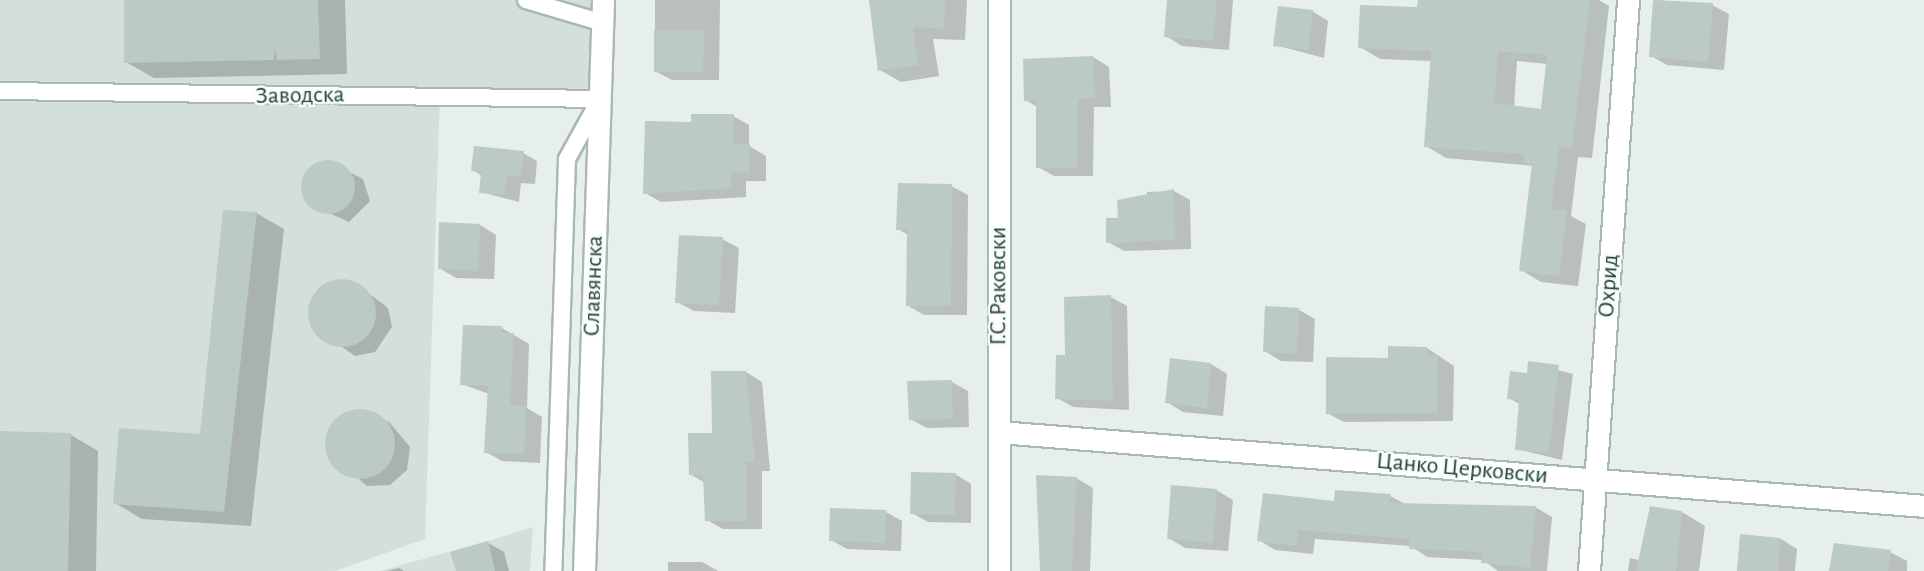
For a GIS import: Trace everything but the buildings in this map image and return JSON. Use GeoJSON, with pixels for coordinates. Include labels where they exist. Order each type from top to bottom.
{"type":"FeatureCollection","features":[{"type":"Feature","properties":{"kind":"street","name":"Славянска"},"geometry":{"type":"LineString","coordinates":[[584,571],[603,0]]}},
{"type":"Feature","properties":{"kind":"street","name":"Г.С.Раковски"},"geometry":{"type":"LineString","coordinates":[[999,0],[999,571]]}},
{"type":"Feature","properties":{"kind":"street","name":"Охрид"},"geometry":{"type":"LineString","coordinates":[[1589,571],[1628,0]]}},
{"type":"Feature","properties":{"kind":"street","name":"Цанко Церковски"},"geometry":{"type":"LineString","coordinates":[[999,432],[1924,506]]}},
{"type":"Feature","properties":{"kind":"lane"},"geometry":{"type":"LineString","coordinates":[[526,0],[603,23]]}},
{"type":"Feature","properties":{"kind":"lane","name":"Заводска"},"geometry":{"type":"LineString","coordinates":[[0,91],[136,98],[600,99]]}},
{"type":"Feature","properties":{"kind":"lane"},"geometry":{"type":"LineString","coordinates":[[553,571],[567,159],[600,99]]}},
{"type":"Feature","properties":{"kind":"shaded area"},"geometry":{"type":"Polygon","coordinates":[[[0,0],[603,0],[600,99],[440,95],[425,539],[335,571],[0,571],[0,0]]]}},
{"type":"Feature","properties":{"kind":"shaded area"},"geometry":{"type":"Polygon","coordinates":[[[533,527],[530,571],[380,571],[488,541],[533,527]]]}}]}
